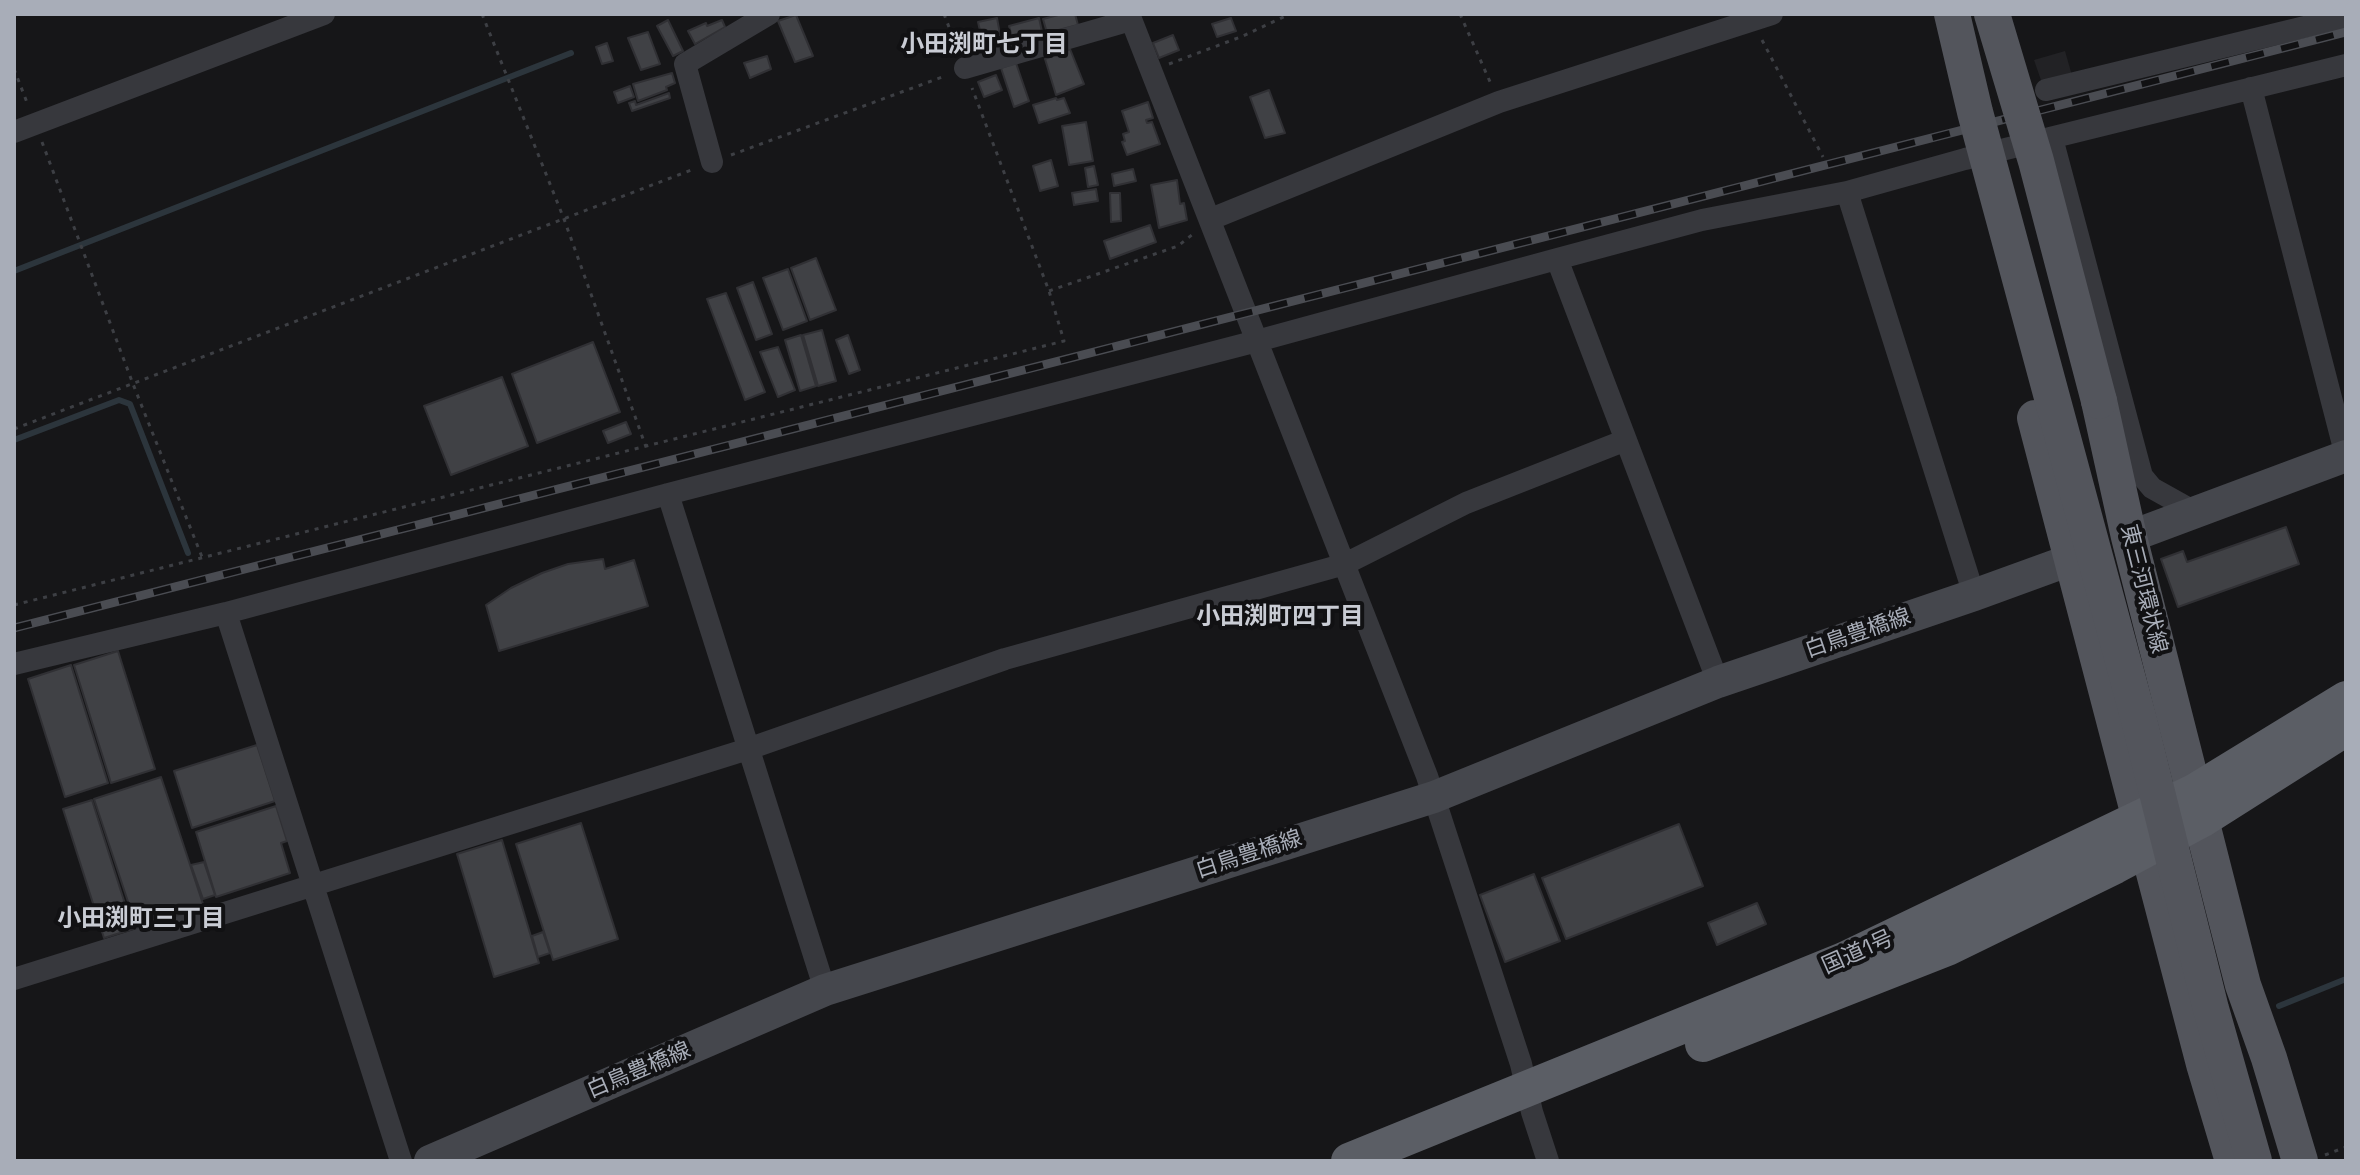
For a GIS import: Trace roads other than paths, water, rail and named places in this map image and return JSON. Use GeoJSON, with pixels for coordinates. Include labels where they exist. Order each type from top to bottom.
{"type":"FeatureCollection","features":[{"type":"Feature","properties":{"kind":"highway","name":"国道1号"},"geometry":{"type":"LineString","coordinates":[[2197,806],[2346,699]]}},
{"type":"Feature","properties":{"kind":"highway","name":"国道1号"},"geometry":{"type":"LineString","coordinates":[[1349,1161],[1529,1100],[1947,948],[2145,834],[2346,728]]}},
{"type":"Feature","properties":{"kind":"highway","name":"国道1号"},"geometry":{"type":"LineString","coordinates":[[1406,1161],[1529,1100]]}},
{"type":"Feature","properties":{"kind":"main road"},"geometry":{"type":"LineString","coordinates":[[1936,14],[1970,174],[2204,1064],[2233,1161]]}},
{"type":"Feature","properties":{"kind":"main road","name":"東三河環状線"},"geometry":{"type":"LineString","coordinates":[[1952,14],[1979,127],[2139,720],[2211,1009],[2254,1161]]}},
{"type":"Feature","properties":{"kind":"main road","name":"東三河環状線"},"geometry":{"type":"LineString","coordinates":[[1992,14],[2036,161],[2099,401],[2129,537],[2243,985],[2309,1159]]}},
{"type":"Feature","properties":{"kind":"main road"},"geometry":{"type":"LineString","coordinates":[[2129,537],[2346,456]]}},
{"type":"Feature","properties":{"kind":"main road","name":"白鳥豊橋線"},"geometry":{"type":"LineString","coordinates":[[430,1161],[825,990],[1434,797],[1718,682],[2073,559]]}},
{"type":"Feature","properties":{"kind":"street"},"geometry":{"type":"LineString","coordinates":[[14,132],[324,14]]}},
{"type":"Feature","properties":{"kind":"street"},"geometry":{"type":"LineString","coordinates":[[712,162],[685,64],[769,14]]}},
{"type":"Feature","properties":{"kind":"street"},"geometry":{"type":"LineString","coordinates":[[965,68],[1130,17],[1434,797],[1521,1064],[1548,1161]]}},
{"type":"Feature","properties":{"kind":"street"},"geometry":{"type":"LineString","coordinates":[[2046,90],[2346,17]]}},
{"type":"Feature","properties":{"kind":"street"},"geometry":{"type":"LineString","coordinates":[[1211,219],[1499,102],[1762,18]]}},
{"type":"Feature","properties":{"kind":"street"},"geometry":{"type":"LineString","coordinates":[[14,664],[226,613],[1257,341],[1702,220],[1847,192],[2346,65]]}},
{"type":"Feature","properties":{"kind":"street"},"geometry":{"type":"LineString","coordinates":[[2251,88],[2346,456]]}},
{"type":"Feature","properties":{"kind":"street"},"geometry":{"type":"LineString","coordinates":[[2052,138],[2142,476],[2152,488],[2195,512]]}},
{"type":"Feature","properties":{"kind":"street"},"geometry":{"type":"LineString","coordinates":[[1847,192],[1974,595]]}},
{"type":"Feature","properties":{"kind":"street"},"geometry":{"type":"LineString","coordinates":[[1557,259],[1718,682]]}},
{"type":"Feature","properties":{"kind":"street"},"geometry":{"type":"LineString","coordinates":[[14,979],[748,749],[1005,659],[1345,564],[1466,503],[1626,440]]}},
{"type":"Feature","properties":{"kind":"street"},"geometry":{"type":"LineString","coordinates":[[668,494],[825,990]]}},
{"type":"Feature","properties":{"kind":"street"},"geometry":{"type":"LineString","coordinates":[[226,613],[401,1161]]}},
{"type":"Feature","properties":{"kind":"waterway"},"geometry":{"type":"LineString","coordinates":[[14,271],[571,53]]}},
{"type":"Feature","properties":{"kind":"waterway"},"geometry":{"type":"LineString","coordinates":[[14,440],[119,400],[130,404],[188,553]]}},
{"type":"Feature","properties":{"kind":"waterway"},"geometry":{"type":"LineString","coordinates":[[2279,1006],[2346,979]]}},
{"type":"Feature","properties":{"kind":"railway"},"geometry":{"type":"LineString","coordinates":[[14,628],[2346,32]]}},
{"type":"Feature","properties":{"kind":"district","name":"小田渕町七丁目"},"geometry":{"type":"Point","coordinates":[984,45]}},
{"type":"Feature","properties":{"kind":"district","name":"小田渕町四丁目"},"geometry":{"type":"Point","coordinates":[1280,617]}},
{"type":"Feature","properties":{"kind":"district","name":"小田渕町三丁目"},"geometry":{"type":"Point","coordinates":[141,919]}}]}
